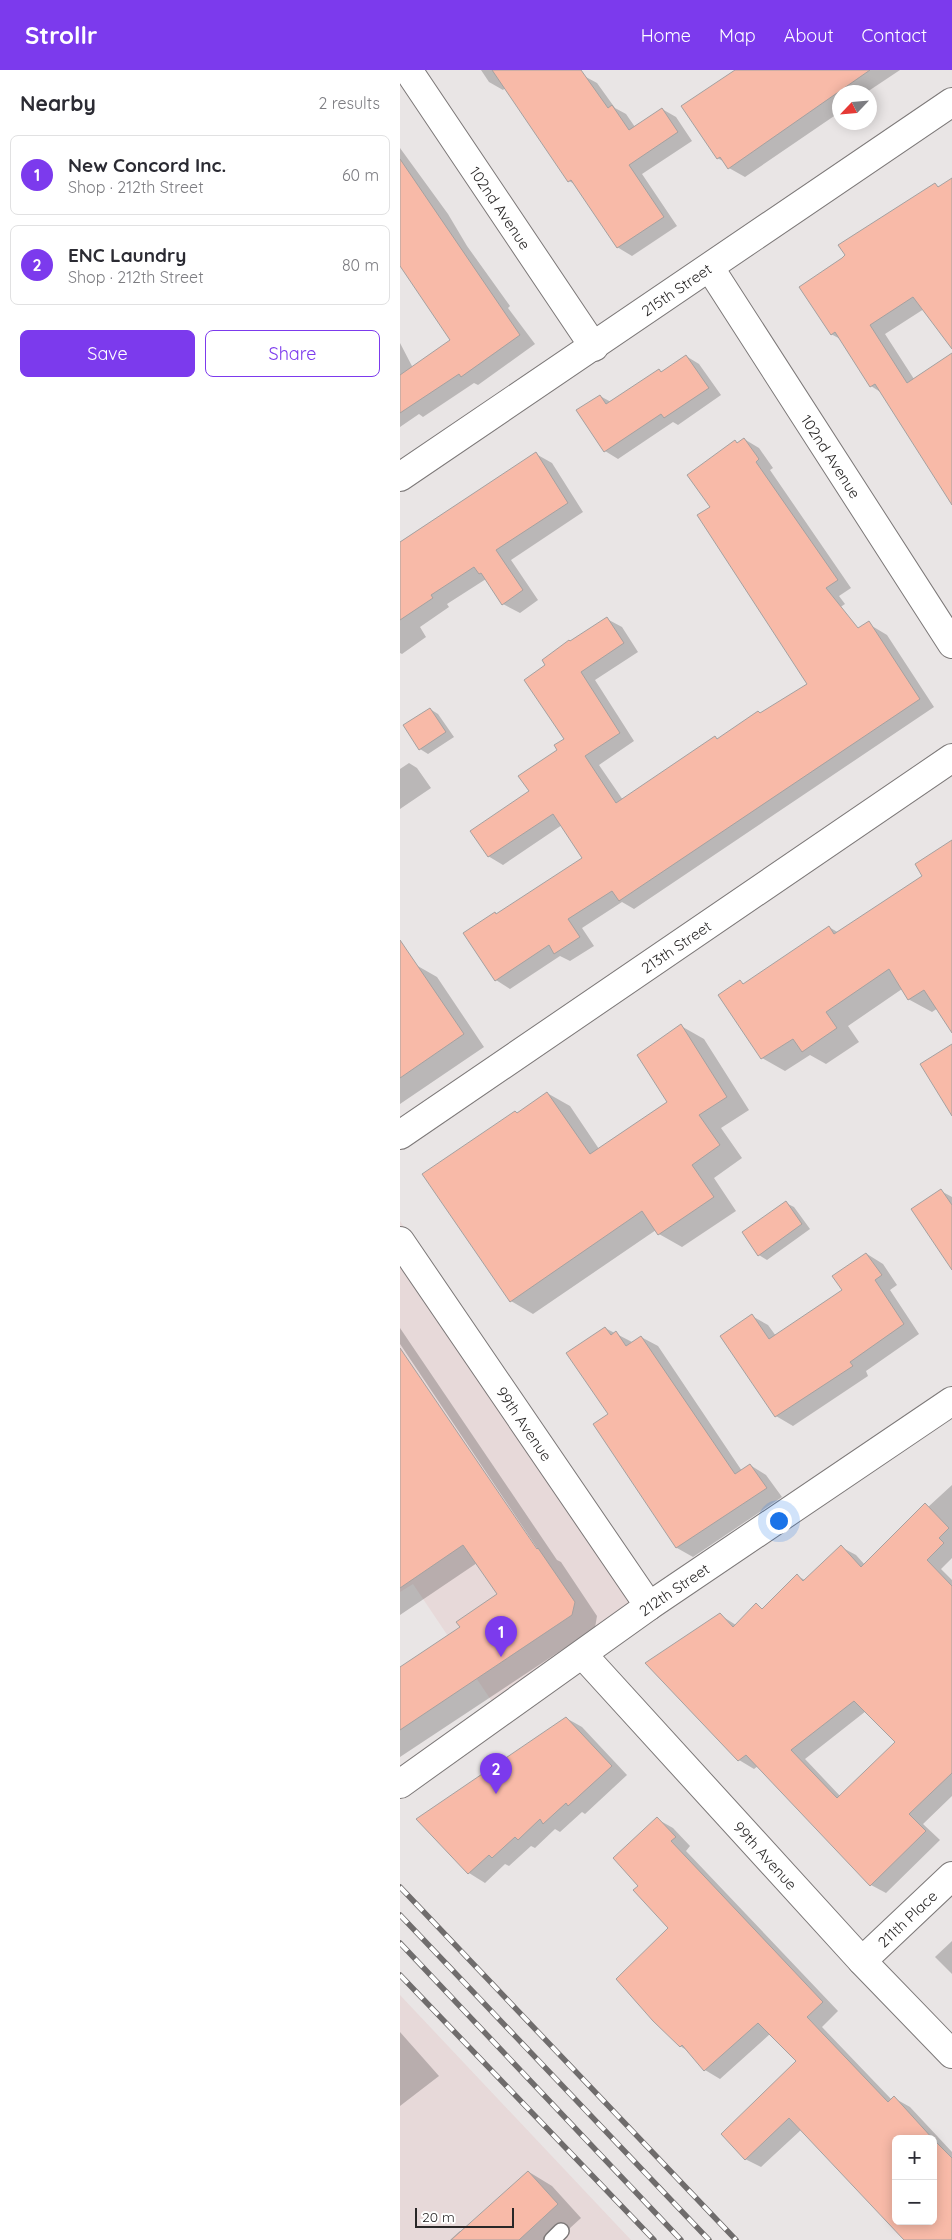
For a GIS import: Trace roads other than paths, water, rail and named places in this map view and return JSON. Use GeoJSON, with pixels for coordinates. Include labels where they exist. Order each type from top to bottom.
{"type":"FeatureCollection","features":[{"type":"Feature","properties":{"kind":"street","name":"102nd Avenue"},"geometry":{"type":"LineString","coordinates":[[408,70],[594,347]]}},
{"type":"Feature","properties":{"kind":"street","name":"215th Street"},"geometry":{"type":"LineString","coordinates":[[400,477],[952,102]]}},
{"type":"Feature","properties":{"kind":"street","name":"102nd Avenue"},"geometry":{"type":"LineString","coordinates":[[710,268],[952,644]]}},
{"type":"Feature","properties":{"kind":"street","name":"213th Street"},"geometry":{"type":"LineString","coordinates":[[400,1135],[952,758]]}},
{"type":"Feature","properties":{"kind":"street","name":"99th Avenue"},"geometry":{"type":"LineString","coordinates":[[400,1241],[649,1606]]}},
{"type":"Feature","properties":{"kind":"street","name":"212th Street"},"geometry":{"type":"LineString","coordinates":[[400,1784],[649,1606],[952,1401]]}},
{"type":"Feature","properties":{"kind":"street","name":"99th Avenue"},"geometry":{"type":"LineString","coordinates":[[583,1655],[862,1961],[952,2054]]}},
{"type":"Feature","properties":{"kind":"street","name":"211th Place"},"geometry":{"type":"LineString","coordinates":[[862,1961],[952,1876]]}},
{"type":"Feature","properties":{"kind":"railway"},"geometry":{"type":"LineString","coordinates":[[400,1887],[736,2240]]}},
{"type":"Feature","properties":{"kind":"railway"},"geometry":{"type":"LineString","coordinates":[[400,1915],[709,2240]]}},
{"type":"Feature","properties":{"kind":"railway"},"geometry":{"type":"LineString","coordinates":[[400,1943],[681,2240]]}},
{"type":"Feature","properties":{"kind":"railway"},"geometry":{"type":"LineString","coordinates":[[400,1975],[654,2240]]}},
{"type":"Feature","properties":{"kind":"place","name":"New Concord Inc."},"geometry":{"type":"Point","coordinates":[501,1657]}},
{"type":"Feature","properties":{"kind":"place","name":"ENC Laundry"},"geometry":{"type":"Point","coordinates":[496,1794]}}]}
